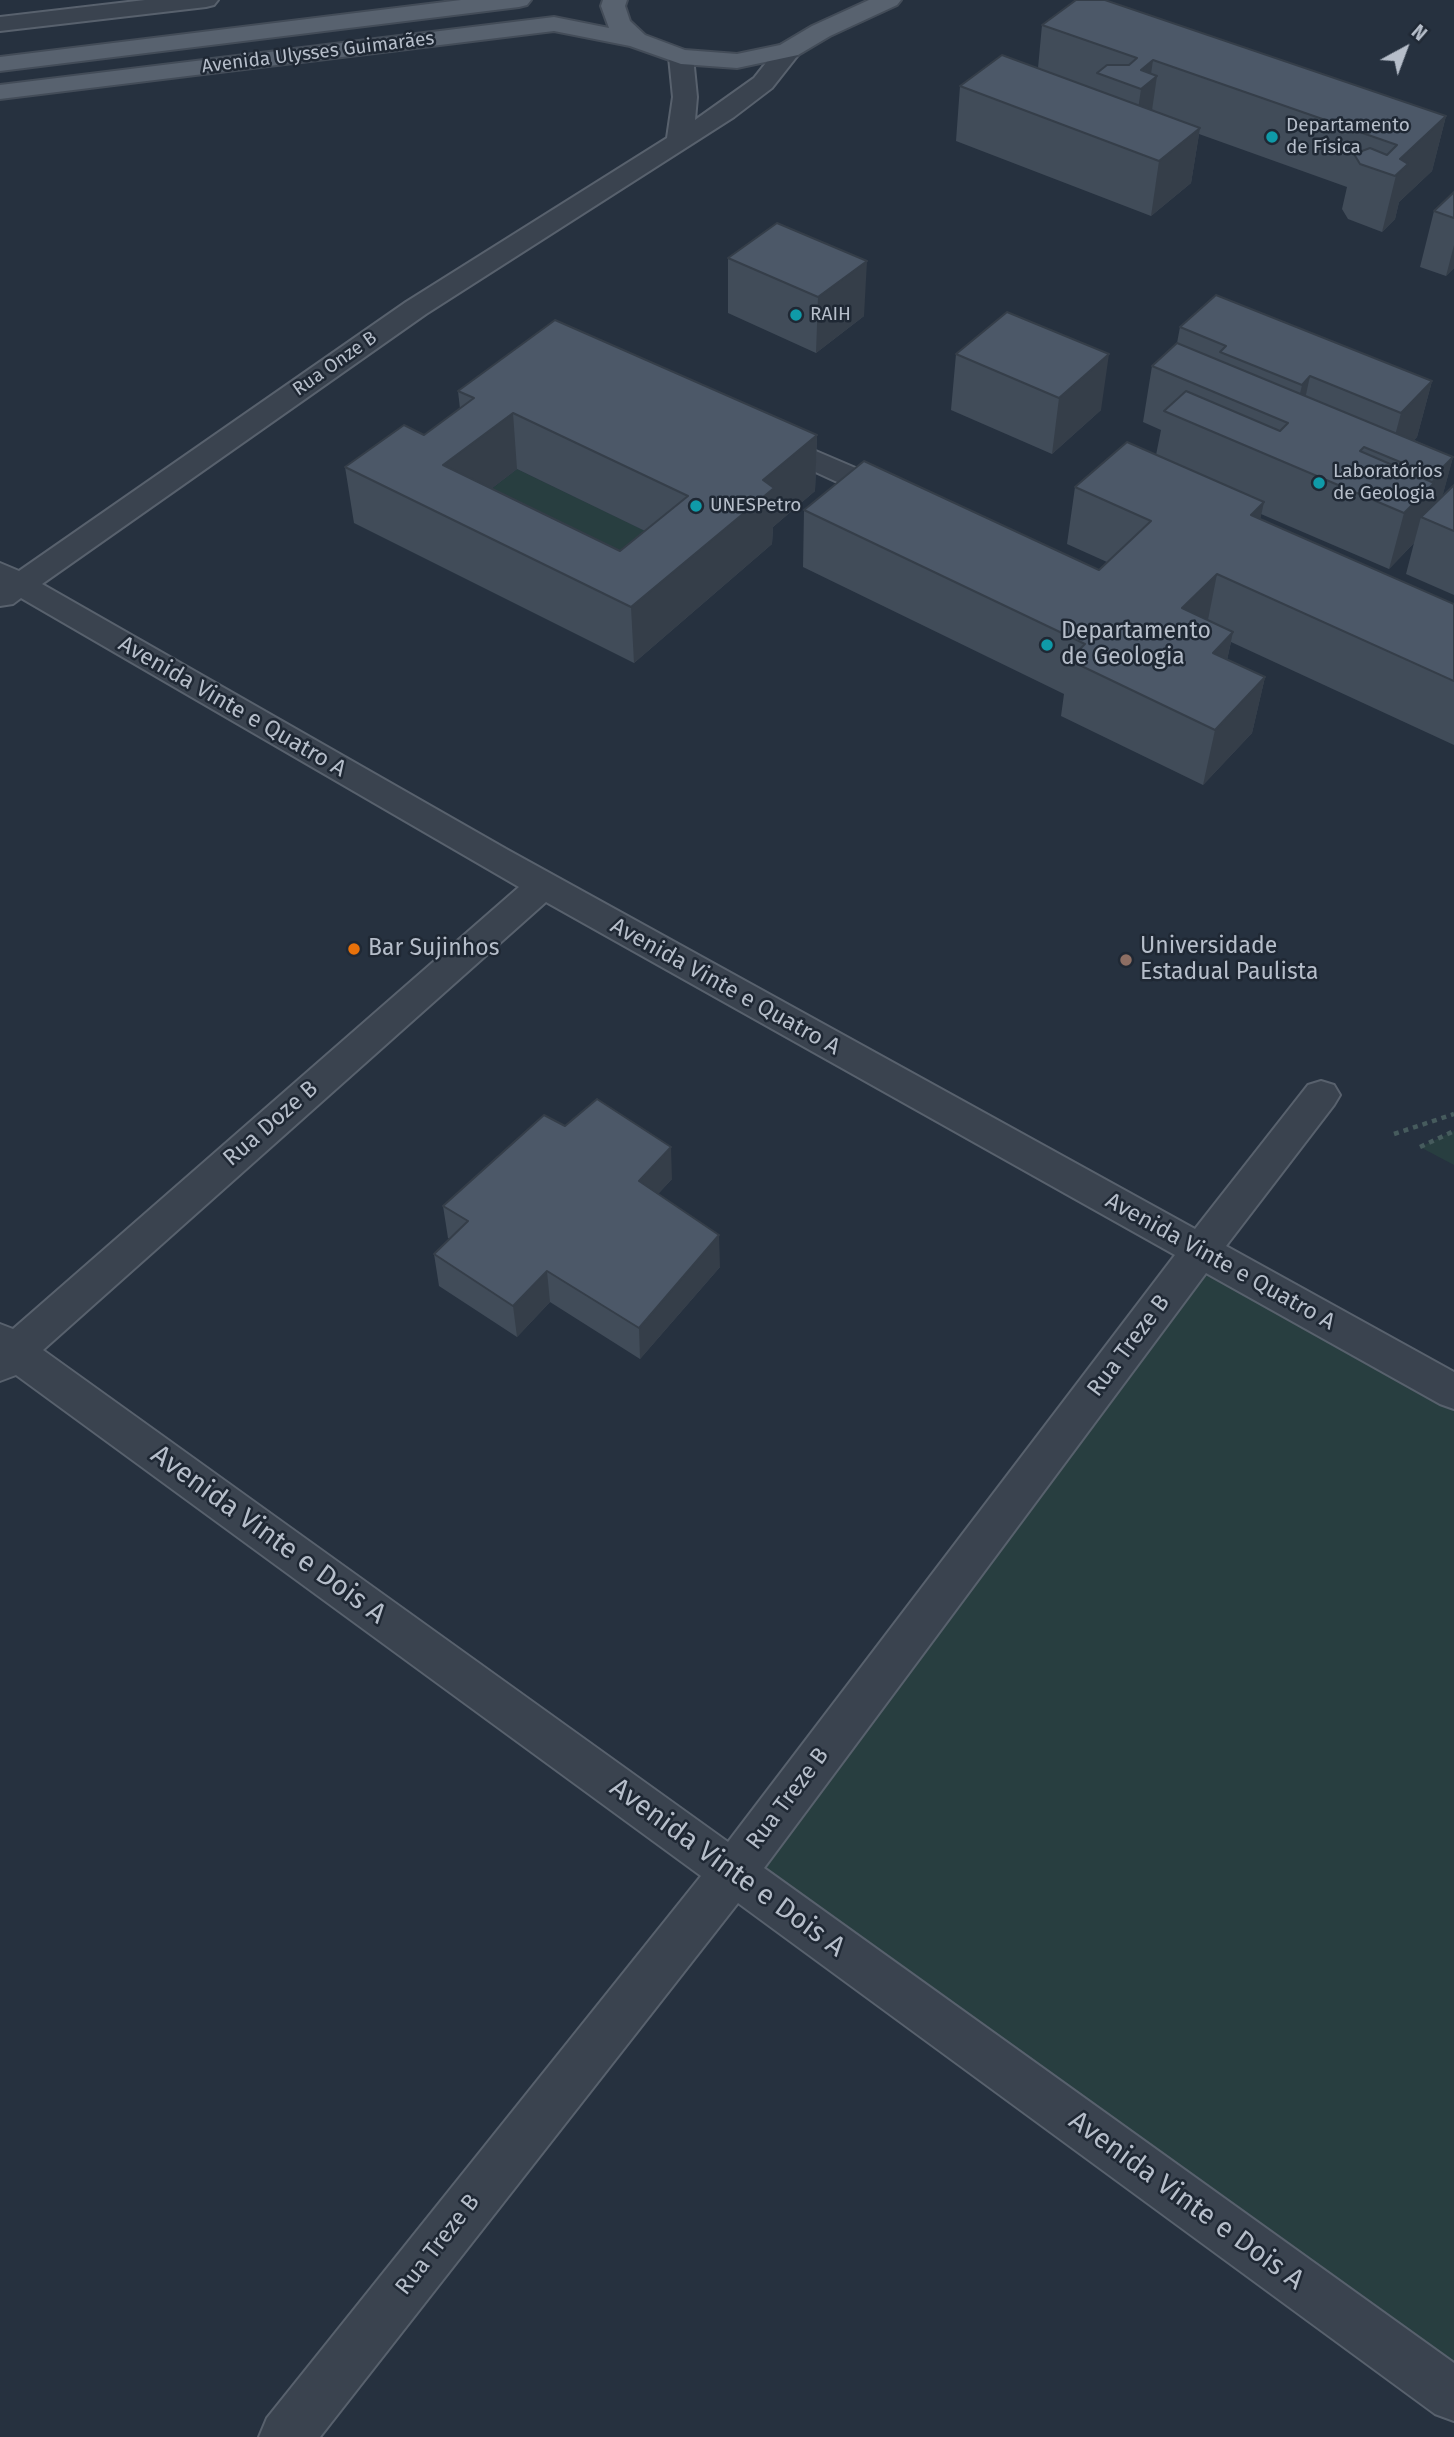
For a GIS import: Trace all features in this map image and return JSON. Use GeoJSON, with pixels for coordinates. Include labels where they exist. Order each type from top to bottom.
{"type":"FeatureCollection","features":[{"type":"Feature","properties":{"kind":"main road","name":"Avenida Ulysses Guimarães"},"geometry":{"type":"LineString","coordinates":[[0,64],[519,0]]}},
{"type":"Feature","properties":{"kind":"main road"},"geometry":{"type":"LineString","coordinates":[[615,0],[613,6],[619,24],[636,40]]}},
{"type":"Feature","properties":{"kind":"main road"},"geometry":{"type":"LineString","coordinates":[[821,31],[832,14],[831,0]]}},
{"type":"Feature","properties":{"kind":"main road","name":"Avenida Ulysses Guimarães"},"geometry":{"type":"LineString","coordinates":[[0,92],[555,24],[636,40],[681,57],[737,61],[789,50],[821,31],[889,0]]}},
{"type":"Feature","properties":{"kind":"street"},"geometry":{"type":"LineString","coordinates":[[0,24],[206,0]]}},
{"type":"Feature","properties":{"kind":"street","name":"Rua Onze B"},"geometry":{"type":"LineString","coordinates":[[7,585],[416,308],[726,112],[763,83],[789,50]]}},
{"type":"Feature","properties":{"kind":"street"},"geometry":{"type":"LineString","coordinates":[[679,143],[685,97],[681,57]]}},
{"type":"Feature","properties":{"kind":"street"},"geometry":{"type":"LineString","coordinates":[[744,429],[919,508]]}},
{"type":"Feature","properties":{"kind":"street","name":"Avenida Vinte e Quatro A"},"geometry":{"type":"LineString","coordinates":[[7,585],[1454,1392]]}},
{"type":"Feature","properties":{"kind":"street","name":"Rua Doze B"},"geometry":{"type":"LineString","coordinates":[[5,1352],[543,885]]}},
{"type":"Feature","properties":{"kind":"street","name":"Rua Treze B"},"geometry":{"type":"LineString","coordinates":[[286,2437],[733,1872],[1200,1251],[1321,1095]]}},
{"type":"Feature","properties":{"kind":"street","name":"Avenida Vinte e Dois A"},"geometry":{"type":"LineString","coordinates":[[5,1352],[733,1872],[1454,2395]]}},
{"type":"Feature","properties":{"kind":"path"},"geometry":{"type":"LineString","coordinates":[[1394,1134],[1454,1114]]}},
{"type":"Feature","properties":{"kind":"path"},"geometry":{"type":"LineString","coordinates":[[1420,1147],[1454,1131]]}},
{"type":"Feature","properties":{"kind":"green space"},"geometry":{"type":"Polygon","coordinates":[[[517,469],[689,552],[623,608],[449,522],[517,469]]]}},
{"type":"Feature","properties":{"kind":"green space"},"geometry":{"type":"Polygon","coordinates":[[[1454,1131],[1454,1165],[1420,1147],[1454,1131]]]}},
{"type":"Feature","properties":{"kind":"green space"},"geometry":{"type":"Polygon","coordinates":[[[1200,1251],[1454,1392],[1454,2395],[733,1872],[1200,1251]]]}},
{"type":"Feature","properties":{"kind":"building"},"geometry":{"type":"Polygon","coordinates":[[[1076,0],[1105,0],[1446,116],[1400,159],[1408,164],[1395,176],[1360,164],[1354,154],[1370,148],[1387,155],[1397,145],[1153,60],[1141,70],[1157,76],[1141,89],[1097,73],[1107,65],[1129,65],[1137,58],[1042,25],[1076,0]]]}},
{"type":"Feature","properties":{"kind":"building"},"geometry":{"type":"Polygon","coordinates":[[[1002,55],[1200,128],[1159,161],[960,86],[1002,55]]]}},
{"type":"Feature","properties":{"kind":"building"},"geometry":{"type":"Polygon","coordinates":[[[1454,192],[1454,218],[1434,211],[1454,192]]]}},
{"type":"Feature","properties":{"kind":"building"},"geometry":{"type":"Polygon","coordinates":[[[777,223],[867,261],[818,297],[728,258],[777,223]]]}},
{"type":"Feature","properties":{"kind":"building"},"geometry":{"type":"Polygon","coordinates":[[[1216,295],[1432,381],[1401,413],[1310,376],[1302,385],[1220,352],[1226,346],[1180,327],[1216,295]]]}},
{"type":"Feature","properties":{"kind":"building"},"geometry":{"type":"Polygon","coordinates":[[[1007,312],[1109,354],[1059,398],[956,354],[1007,312]]]}},
{"type":"Feature","properties":{"kind":"building"},"geometry":{"type":"Polygon","coordinates":[[[555,320],[817,435],[763,480],[774,488],[631,607],[345,467],[404,425],[424,435],[474,398],[458,391],[555,320]],[[513,413],[443,465],[620,551],[688,496],[513,413]]]}},
{"type":"Feature","properties":{"kind":"building"},"geometry":{"type":"Polygon","coordinates":[[[1177,343],[1453,457],[1434,476],[1364,447],[1360,451],[1434,483],[1404,513],[1164,411],[1186,391],[1280,431],[1288,423],[1152,366],[1177,343]]]}},
{"type":"Feature","properties":{"kind":"building"},"geometry":{"type":"Polygon","coordinates":[[[1127,442],[1264,502],[1251,515],[1454,604],[1454,681],[1217,574],[1182,608],[1233,632],[1213,653],[1265,677],[1215,730],[1069,660],[1085,644],[804,510],[864,461],[1099,570],[1151,521],[1075,487],[1127,442]]]}},
{"type":"Feature","properties":{"kind":"building"},"geometry":{"type":"Polygon","coordinates":[[[1454,485],[1454,531],[1421,517],[1454,485]]]}},
{"type":"Feature","properties":{"kind":"building"},"geometry":{"type":"Polygon","coordinates":[[[597,1099],[671,1147],[639,1181],[719,1235],[639,1328],[547,1271],[513,1306],[434,1254],[468,1221],[443,1206],[544,1115],[565,1126],[597,1099]]]}},
{"type":"Feature","properties":{"kind":"place","name":"Departamento de Física"},"geometry":{"type":"Point","coordinates":[1272,137]}},
{"type":"Feature","properties":{"kind":"place","name":"RAIH"},"geometry":{"type":"Point","coordinates":[796,315]}},
{"type":"Feature","properties":{"kind":"place","name":"Laboratórios de Geologia"},"geometry":{"type":"Point","coordinates":[1319,483]}},
{"type":"Feature","properties":{"kind":"place","name":"UNESPetro"},"geometry":{"type":"Point","coordinates":[696,506]}},
{"type":"Feature","properties":{"kind":"place","name":"Departamento de Geologia"},"geometry":{"type":"Point","coordinates":[1047,645]}},
{"type":"Feature","properties":{"kind":"place","name":"Bar Sujinhos"},"geometry":{"type":"Point","coordinates":[354,949]}},
{"type":"Feature","properties":{"kind":"place","name":"Universidade Estadual Paulista"},"geometry":{"type":"Point","coordinates":[1126,960]}}]}
